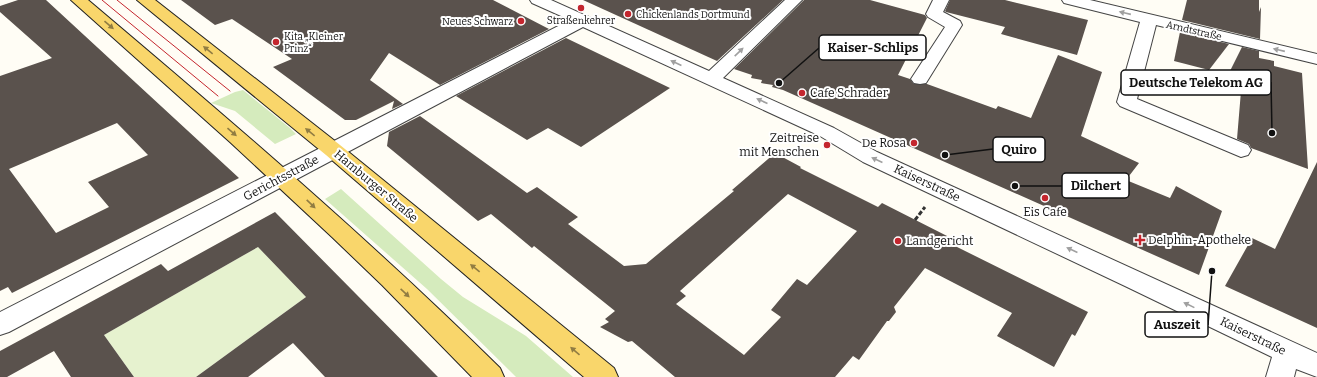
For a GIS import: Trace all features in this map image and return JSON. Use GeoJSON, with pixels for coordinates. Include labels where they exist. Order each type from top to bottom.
{"type":"FeatureCollection","features":[{"type":"Feature","properties":{"kind":"main road"},"geometry":{"type":"LineString","coordinates":[[79,0],[282,177],[442,327],[490,377]]}},
{"type":"Feature","properties":{"kind":"main road","name":"Hamburger Straße"},"geometry":{"type":"LineString","coordinates":[[145,0],[333,150],[604,377]]}},
{"type":"Feature","properties":{"kind":"street","name":"Kaiserstraße"},"geometry":{"type":"LineString","coordinates":[[538,0],[827,132],[870,157],[1134,279],[1284,365],[1317,366]]}},
{"type":"Feature","properties":{"kind":"street"},"geometry":{"type":"LineString","coordinates":[[711,79],[794,0]]}},
{"type":"Feature","properties":{"kind":"street"},"geometry":{"type":"LineString","coordinates":[[920,79],[954,25],[934,14],[942,0]]}},
{"type":"Feature","properties":{"kind":"street","name":"Arndtstraße"},"geometry":{"type":"LineString","coordinates":[[1070,0],[1149,19],[1168,29],[1317,59]]}},
{"type":"Feature","properties":{"kind":"street"},"geometry":{"type":"LineString","coordinates":[[1149,19],[1127,102],[1241,150]]}},
{"type":"Feature","properties":{"kind":"street","name":"Gerichtsstraße"},"geometry":{"type":"LineString","coordinates":[[0,324],[583,20]]}},
{"type":"Feature","properties":{"kind":"path"},"geometry":{"type":"LineString","coordinates":[[915,220],[926,207]]}},
{"type":"Feature","properties":{"kind":"green space"},"geometry":{"type":"Polygon","coordinates":[[[243,90],[296,134],[275,144],[235,111],[211,103],[243,90]]]}},
{"type":"Feature","properties":{"kind":"green space"},"geometry":{"type":"Polygon","coordinates":[[[341,189],[463,297],[526,336],[573,377],[516,377],[427,289],[325,199],[341,189]]]}},
{"type":"Feature","properties":{"kind":"green space"},"geometry":{"type":"Polygon","coordinates":[[[258,247],[306,297],[196,377],[134,377],[104,335],[258,247]]]}},
{"type":"Feature","properties":{"kind":"building"},"geometry":{"type":"Polygon","coordinates":[[[18,0],[46,0],[239,178],[12,293],[8,287],[0,291],[0,76],[52,58],[0,12],[0,6],[18,0]],[[117,123],[9,169],[56,233],[109,207],[88,182],[148,155],[117,123]]]}},
{"type":"Feature","properties":{"kind":"building"},"geometry":{"type":"Polygon","coordinates":[[[181,0],[493,0],[549,29],[440,85],[389,53],[370,80],[403,104],[392,109],[394,101],[356,120],[345,120],[273,67],[292,59],[232,19],[215,25],[181,0]]]}},
{"type":"Feature","properties":{"kind":"building"},"geometry":{"type":"Polygon","coordinates":[[[583,0],[783,0],[717,61],[583,0]]]}},
{"type":"Feature","properties":{"kind":"building"},"geometry":{"type":"Polygon","coordinates":[[[804,0],[870,0],[925,15],[927,18],[898,75],[910,79],[914,84],[927,84],[996,109],[998,106],[1031,118],[1058,55],[1102,72],[1081,136],[1139,163],[1126,180],[1170,198],[1176,186],[1222,211],[1199,275],[783,90],[772,87],[773,85],[761,83],[762,80],[751,78],[752,75],[734,69],[804,0]]]}},
{"type":"Feature","properties":{"kind":"building"},"geometry":{"type":"Polygon","coordinates":[[[950,0],[1005,0],[1088,20],[1077,55],[1001,34],[1005,27],[946,12],[945,11],[950,0]]]}},
{"type":"Feature","properties":{"kind":"building"},"geometry":{"type":"Polygon","coordinates":[[[1187,0],[1259,0],[1259,12],[1261,7],[1260,39],[1182,20],[1187,0]]]}},
{"type":"Feature","properties":{"kind":"building"},"geometry":{"type":"Polygon","coordinates":[[[1180,32],[1229,44],[1209,70],[1174,61],[1180,32]]]}},
{"type":"Feature","properties":{"kind":"building"},"geometry":{"type":"Polygon","coordinates":[[[566,38],[670,88],[581,147],[548,128],[527,140],[456,96],[566,38]]]}},
{"type":"Feature","properties":{"kind":"building"},"geometry":{"type":"Polygon","coordinates":[[[1242,47],[1259,51],[1259,58],[1274,61],[1274,66],[1302,73],[1308,169],[1251,148],[1249,144],[1237,139],[1242,79],[1228,75],[1242,47]]]}},
{"type":"Feature","properties":{"kind":"building"},"geometry":{"type":"Polygon","coordinates":[[[420,116],[527,193],[537,187],[578,217],[568,224],[624,266],[646,264],[734,191],[732,190],[775,153],[801,167],[800,168],[878,207],[882,203],[951,238],[947,242],[1088,312],[1075,336],[1072,334],[1054,367],[997,336],[1012,313],[925,268],[894,307],[896,312],[889,321],[887,321],[859,360],[853,356],[835,377],[675,377],[632,341],[628,342],[600,327],[609,322],[605,319],[615,311],[534,246],[532,248],[491,214],[478,221],[387,146],[389,132],[420,116]],[[788,194],[680,291],[686,296],[676,304],[744,355],[781,317],[771,310],[797,279],[807,285],[857,231],[788,194]]]}},
{"type":"Feature","properties":{"kind":"building"},"geometry":{"type":"Polygon","coordinates":[[[1317,162],[1317,328],[1225,286],[1252,238],[1275,249],[1317,162]]]}},
{"type":"Feature","properties":{"kind":"building"},"geometry":{"type":"Polygon","coordinates":[[[275,212],[438,377],[325,377],[293,343],[248,377],[196,377],[306,297],[258,247],[104,335],[134,377],[71,377],[54,351],[7,377],[0,377],[0,351],[161,264],[168,271],[275,212]]]}},
{"type":"Feature","properties":{"kind":"tram line"},"geometry":{"type":"LineString","coordinates":[[102,0],[218,96]]}},
{"type":"Feature","properties":{"kind":"tram line"},"geometry":{"type":"LineString","coordinates":[[117,0],[230,91]]}},
{"type":"Feature","properties":{"kind":"place","name":"Straßenkehrer"},"geometry":{"type":"Point","coordinates":[581,8]}},
{"type":"Feature","properties":{"kind":"place","name":"Chickenlands Dortmund"},"geometry":{"type":"Point","coordinates":[628,14]}},
{"type":"Feature","properties":{"kind":"place","name":"Neues Schwarz"},"geometry":{"type":"Point","coordinates":[521,21]}},
{"type":"Feature","properties":{"kind":"place","name":"Kita „Kleiner Prinz“"},"geometry":{"type":"Point","coordinates":[276,42]}},
{"type":"Feature","properties":{"kind":"place","name":"Kaiser-Schlips"},"geometry":{"type":"Point","coordinates":[779,83]}},
{"type":"Feature","properties":{"kind":"place","name":"Cafe Schrader"},"geometry":{"type":"Point","coordinates":[802,93]}},
{"type":"Feature","properties":{"kind":"place","name":"Deutsche Telekom AG"},"geometry":{"type":"Point","coordinates":[1272,133]}},
{"type":"Feature","properties":{"kind":"place","name":"De Rosa"},"geometry":{"type":"Point","coordinates":[914,143]}},
{"type":"Feature","properties":{"kind":"place","name":"Zeitreise mit Menschen"},"geometry":{"type":"Point","coordinates":[827,145]}},
{"type":"Feature","properties":{"kind":"place","name":"Quiro"},"geometry":{"type":"Point","coordinates":[945,155]}},
{"type":"Feature","properties":{"kind":"place","name":"Dilchert"},"geometry":{"type":"Point","coordinates":[1015,186]}},
{"type":"Feature","properties":{"kind":"place","name":"Eis Cafe"},"geometry":{"type":"Point","coordinates":[1045,198]}},
{"type":"Feature","properties":{"kind":"place","name":"Delphin-Apotheke"},"geometry":{"type":"Point","coordinates":[1140,240]}},
{"type":"Feature","properties":{"kind":"place","name":"Landgericht"},"geometry":{"type":"Point","coordinates":[898,241]}},
{"type":"Feature","properties":{"kind":"place","name":"Auszeit"},"geometry":{"type":"Point","coordinates":[1212,271]}}]}
